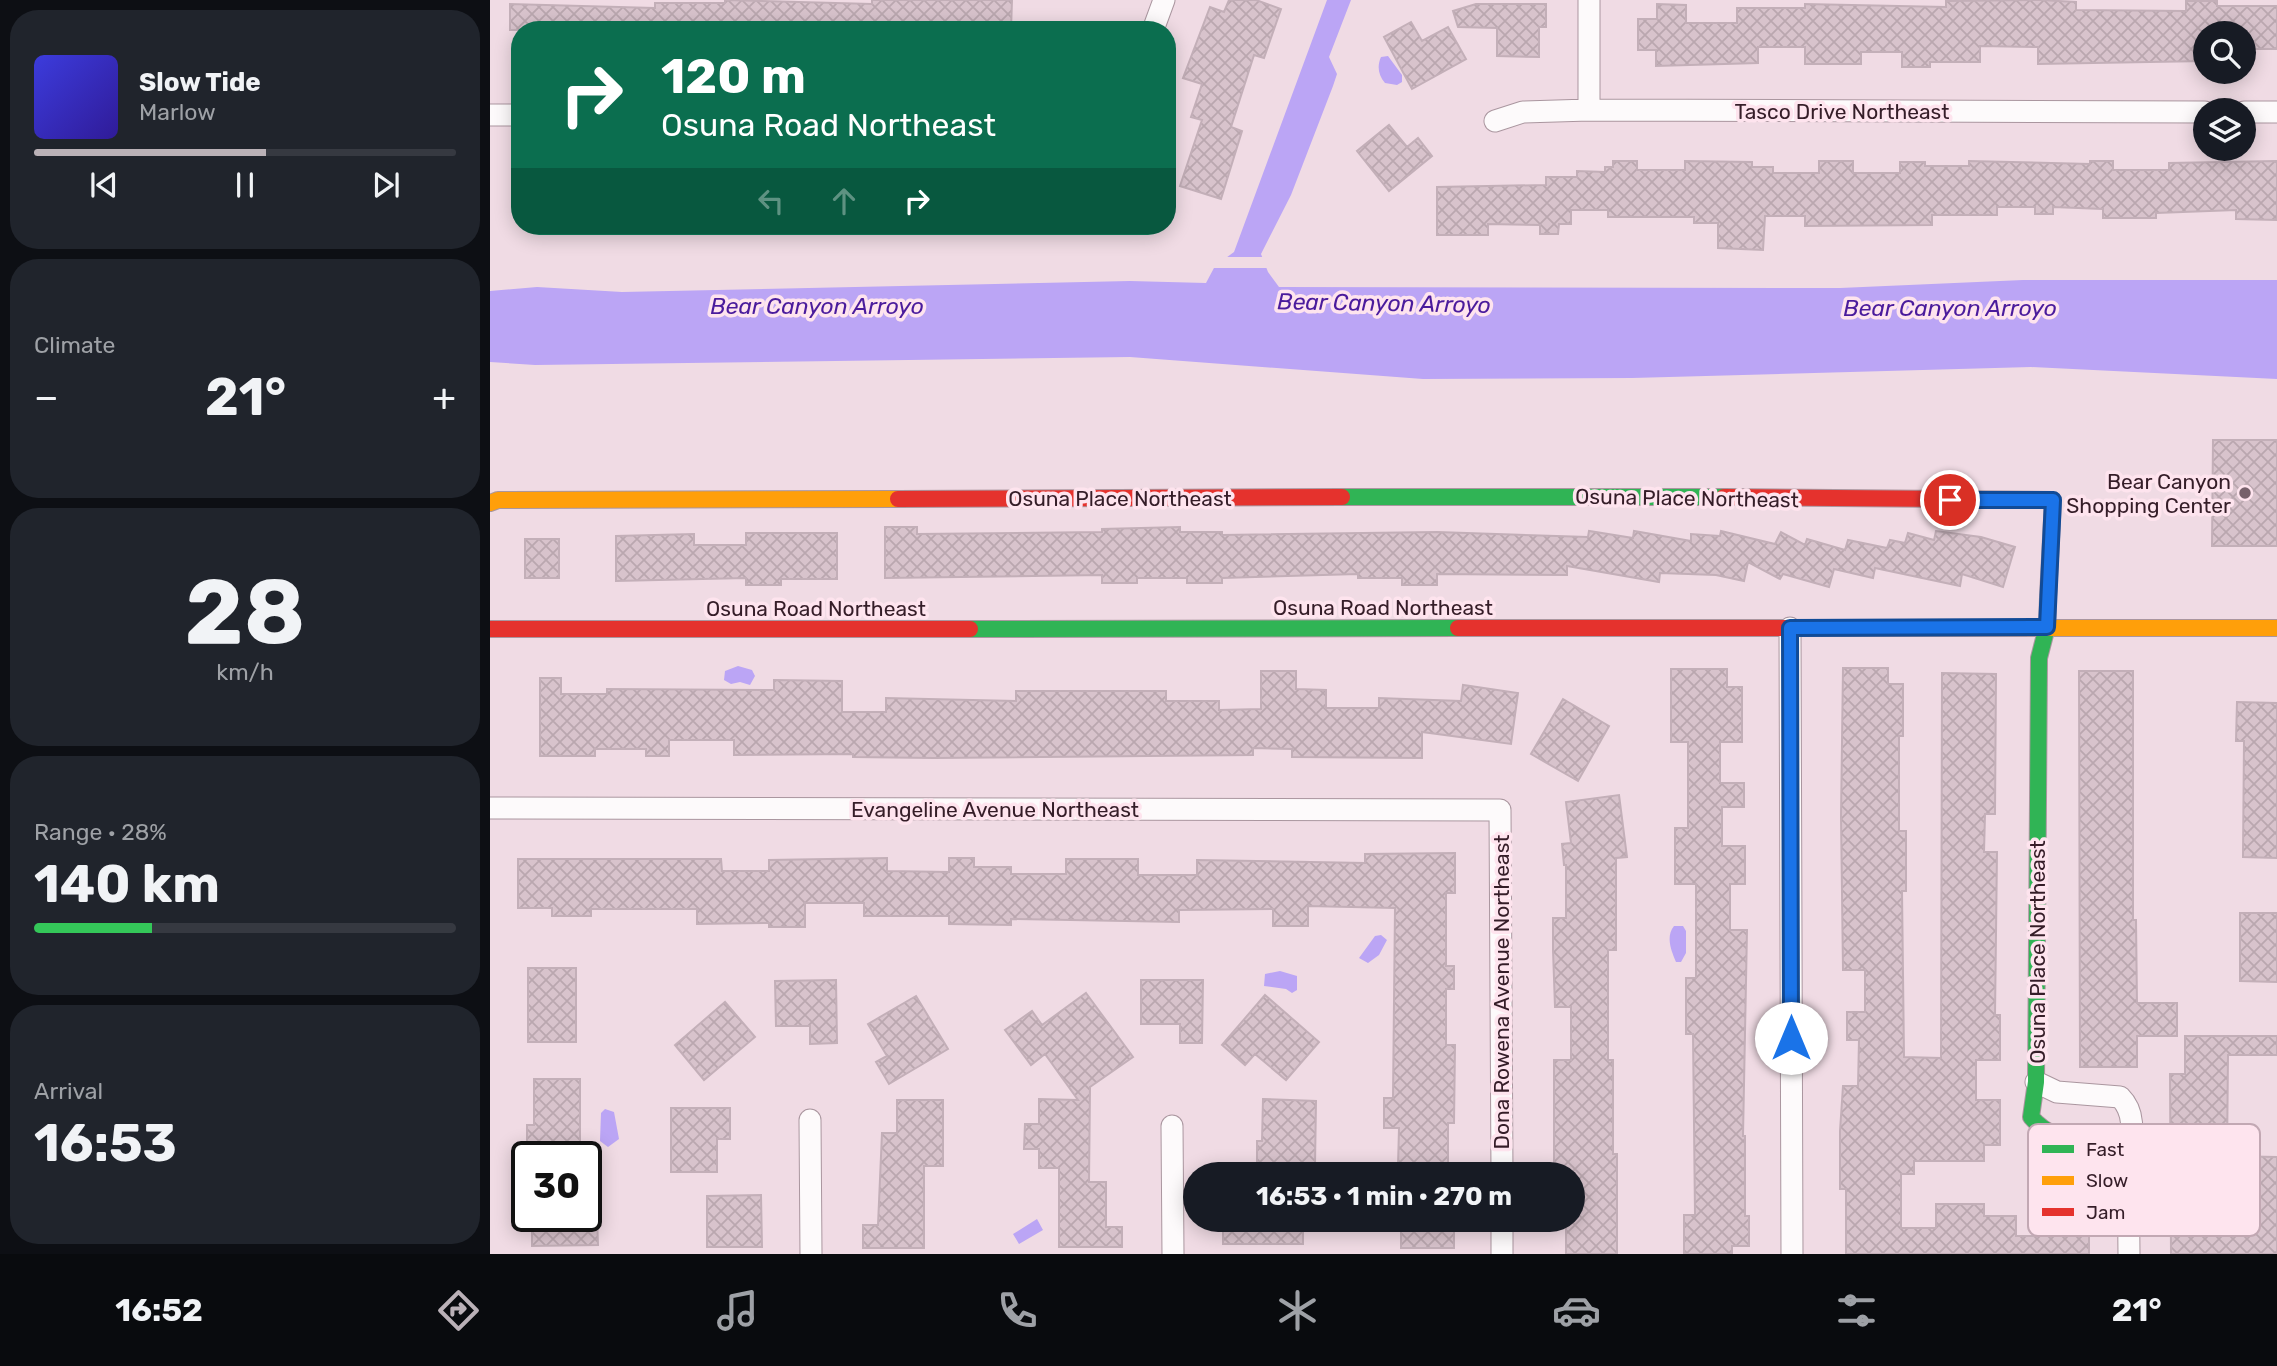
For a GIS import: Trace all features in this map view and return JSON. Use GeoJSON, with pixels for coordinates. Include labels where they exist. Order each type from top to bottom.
{"type":"FeatureCollection","features":[{"type":"Feature","properties":{"kind":"street"},"geometry":{"type":"LineString","coordinates":[[1156,21],[1164,0]]}},
{"type":"Feature","properties":{"kind":"street"},"geometry":{"type":"LineString","coordinates":[[1589,0],[1589,110]]}},
{"type":"Feature","properties":{"kind":"street","name":"Tasco Drive Northeast"},"geometry":{"type":"LineString","coordinates":[[1495,121],[1523,112],[1589,110],[2193,112]]}},
{"type":"Feature","properties":{"kind":"street"},"geometry":{"type":"LineString","coordinates":[[2256,112],[2277,112]]}},
{"type":"Feature","properties":{"kind":"street"},"geometry":{"type":"LineString","coordinates":[[490,115],[511,115]]}},
{"type":"Feature","properties":{"kind":"street","name":"Osuna Place Northeast"},"geometry":{"type":"LineString","coordinates":[[490,503],[498,499],[1555,496],[2053,500],[2047,627],[2039,658],[2036,1082],[2057,1092],[2120,1097],[2129,1106],[2131,1124]]}},
{"type":"Feature","properties":{"kind":"street"},"geometry":{"type":"LineString","coordinates":[[1790,628],[1792,1254]]}},
{"type":"Feature","properties":{"kind":"street","name":"Osuna Road Northeast"},"geometry":{"type":"LineString","coordinates":[[490,629],[2277,628]]}},
{"type":"Feature","properties":{"kind":"street","name":"Evangeline Avenue Northeast"},"geometry":{"type":"LineString","coordinates":[[490,808],[1500,810]]}},
{"type":"Feature","properties":{"kind":"street","name":"Dona Rowena Avenue Northeast"},"geometry":{"type":"LineString","coordinates":[[1500,810],[1502,1162]]}},
{"type":"Feature","properties":{"kind":"street"},"geometry":{"type":"LineString","coordinates":[[2036,1082],[2031,1117],[2036,1124]]}},
{"type":"Feature","properties":{"kind":"street"},"geometry":{"type":"LineString","coordinates":[[810,1120],[811,1254]]}},
{"type":"Feature","properties":{"kind":"street"},"geometry":{"type":"LineString","coordinates":[[1172,1126],[1173,1254]]}},
{"type":"Feature","properties":{"kind":"street"},"geometry":{"type":"LineString","coordinates":[[1502,1232],[1502,1254]]}},
{"type":"Feature","properties":{"kind":"street","name":"Osuna Place Northeast"},"geometry":{"type":"LineString","coordinates":[[2129,1236],[2129,1254]]}},
{"type":"Feature","properties":{"kind":"water","name":"Bear Canyon Arroyo"},"geometry":{"type":"Polygon","coordinates":[[[1327,0],[1351,0],[1329,57],[1337,74],[1333,86],[1291,195],[1261,254],[1268,272],[1279,287],[1840,288],[2023,280],[2277,280],[2277,379],[2031,367],[1632,378],[1423,379],[1130,357],[535,365],[490,362],[490,291],[537,287],[622,292],[1130,281],[1206,283],[1215,266],[1234,252],[1327,0]]]}},
{"type":"Feature","properties":{"kind":"water"},"geometry":{"type":"Polygon","coordinates":[[[1388,56],[1402,75],[1402,82],[1397,85],[1385,83],[1380,74],[1381,57],[1388,56]]]}},
{"type":"Feature","properties":{"kind":"water"},"geometry":{"type":"Polygon","coordinates":[[[738,666],[752,670],[755,676],[750,685],[740,682],[731,684],[724,680],[725,671],[738,666]]]}},
{"type":"Feature","properties":{"kind":"water"},"geometry":{"type":"Polygon","coordinates":[[[1674,926],[1683,926],[1686,931],[1686,953],[1681,962],[1676,962],[1670,944],[1674,926]]]}},
{"type":"Feature","properties":{"kind":"water"},"geometry":{"type":"Polygon","coordinates":[[[1381,935],[1387,940],[1379,955],[1368,963],[1359,958],[1375,936],[1381,935]]]}},
{"type":"Feature","properties":{"kind":"water"},"geometry":{"type":"Polygon","coordinates":[[[1280,971],[1297,976],[1297,990],[1292,993],[1286,989],[1264,986],[1265,974],[1280,971]]]}},
{"type":"Feature","properties":{"kind":"water"},"geometry":{"type":"Polygon","coordinates":[[[605,1109],[614,1112],[619,1139],[608,1147],[600,1141],[601,1113],[605,1109]]]}},
{"type":"Feature","properties":{"kind":"water"},"geometry":{"type":"Polygon","coordinates":[[[1037,1219],[1043,1230],[1019,1244],[1013,1234],[1037,1219]]]}},
{"type":"Feature","properties":{"kind":"pier"},"geometry":{"type":"Polygon","coordinates":[[[1222,257],[1266,257],[1270,268],[1212,268],[1222,257]]]}},
{"type":"Feature","properties":{"kind":"building"},"geometry":{"type":"Polygon","coordinates":[[[725,0],[872,4],[872,0],[1012,0],[1011,21],[511,21],[510,30],[510,4],[655,8],[655,3],[725,3],[725,0]]]}},
{"type":"Feature","properties":{"kind":"building"},"geometry":{"type":"Polygon","coordinates":[[[1229,0],[1256,0],[1281,9],[1264,58],[1254,55],[1231,127],[1242,131],[1221,199],[1180,186],[1202,120],[1191,117],[1202,84],[1183,78],[1210,7],[1224,12],[1229,0]]]}},
{"type":"Feature","properties":{"kind":"building"},"geometry":{"type":"Polygon","coordinates":[[[1946,1],[2076,2],[2076,10],[2186,11],[2186,1],[2217,1],[2217,6],[2277,6],[2277,49],[2256,49],[2256,21],[2193,21],[2193,61],[2038,64],[2038,47],[1980,46],[1980,62],[1930,62],[1930,67],[1902,67],[1902,52],[1861,52],[1861,64],[1805,64],[1805,47],[1758,47],[1758,63],[1656,66],[1656,50],[1638,50],[1638,19],[1657,19],[1657,4],[1686,5],[1686,23],[1737,23],[1737,8],[1805,8],[1805,4],[1946,7],[1946,1]]]}},
{"type":"Feature","properties":{"kind":"building"},"geometry":{"type":"Polygon","coordinates":[[[1476,4],[1546,4],[1546,27],[1539,27],[1539,57],[1497,56],[1497,28],[1458,27],[1453,11],[1476,4]]]}},
{"type":"Feature","properties":{"kind":"building"},"geometry":{"type":"Polygon","coordinates":[[[1411,22],[1422,41],[1448,27],[1466,59],[1412,89],[1384,37],[1411,22]]]}},
{"type":"Feature","properties":{"kind":"building"},"geometry":{"type":"Polygon","coordinates":[[[1389,125],[1407,147],[1418,138],[1432,156],[1389,191],[1357,151],[1389,125]]]}},
{"type":"Feature","properties":{"kind":"building"},"geometry":{"type":"Polygon","coordinates":[[[1613,161],[1637,161],[1637,170],[1685,170],[1685,161],[1752,162],[1752,167],[1773,167],[1773,173],[1819,173],[1819,161],[1853,161],[1853,173],[1900,173],[1900,162],[1925,162],[1925,166],[1969,166],[1969,161],[2090,164],[2090,161],[2113,161],[2113,170],[2169,170],[2169,163],[2277,161],[2277,220],[2236,219],[2236,210],[2156,213],[2156,218],[2103,218],[2103,209],[2053,207],[2053,214],[2035,214],[2035,207],[1997,207],[1997,215],[1932,215],[1932,225],[1805,226],[1805,216],[1765,216],[1763,250],[1718,248],[1718,223],[1694,223],[1694,217],[1608,217],[1608,210],[1571,210],[1571,224],[1559,224],[1558,234],[1540,234],[1540,225],[1488,224],[1488,235],[1437,235],[1437,187],[1546,185],[1546,177],[1577,177],[1577,171],[1605,172],[1605,167],[1613,167],[1613,161]]]}},
{"type":"Feature","properties":{"kind":"building","name":"Bear Canyon Shopping Center"},"geometry":{"type":"Polygon","coordinates":[[[2213,440],[2277,440],[2277,546],[2212,546],[2213,440]]]}},
{"type":"Feature","properties":{"kind":"building"},"geometry":{"type":"Polygon","coordinates":[[[885,527],[917,527],[917,534],[1102,532],[1102,529],[1180,527],[1180,532],[1222,532],[1222,535],[1437,532],[1588,537],[1589,531],[1633,538],[1634,531],[1691,541],[1691,534],[1720,536],[1721,531],[1775,544],[1781,532],[1805,545],[1807,539],[1845,550],[1848,540],[1887,548],[1890,540],[1905,543],[1908,533],[1934,540],[1936,531],[1981,537],[2015,547],[2003,587],[1962,574],[1960,586],[1875,568],[1873,578],[1834,569],[1829,587],[1783,574],[1780,579],[1748,562],[1744,581],[1716,575],[1660,573],[1659,582],[1567,566],[1567,575],[1437,574],[1437,585],[1402,585],[1402,578],[1358,578],[1358,574],[1222,578],[1222,583],[1187,583],[1187,578],[1137,578],[1137,583],[1102,583],[1102,575],[885,578],[885,527]]]}},
{"type":"Feature","properties":{"kind":"building"},"geometry":{"type":"Polygon","coordinates":[[[746,533],[837,533],[837,579],[781,579],[781,585],[746,585],[746,578],[616,581],[616,536],[694,534],[694,545],[746,545],[746,533]]]}},
{"type":"Feature","properties":{"kind":"building"},"geometry":{"type":"Polygon","coordinates":[[[525,539],[559,539],[559,578],[525,578],[525,539]]]}},
{"type":"Feature","properties":{"kind":"building"},"geometry":{"type":"Polygon","coordinates":[[[1843,668],[1888,668],[1888,684],[1903,684],[1903,736],[1899,736],[1899,831],[1906,831],[1906,891],[1902,891],[1904,1057],[1941,1058],[1942,673],[1996,674],[1995,814],[1985,814],[1984,852],[1997,852],[1995,1015],[2000,1015],[2000,1060],[1976,1060],[1976,1100],[2000,1100],[2000,1145],[1984,1145],[1984,1161],[1914,1161],[1914,1174],[1901,1174],[1901,1228],[1936,1228],[1936,1204],[1984,1204],[1984,1216],[2016,1216],[2016,1236],[2089,1236],[2089,1254],[1846,1254],[1846,1189],[1840,1189],[1840,1131],[1843,1086],[1858,1086],[1859,1040],[1847,1040],[1847,1012],[1865,1012],[1865,970],[1843,970],[1843,668]]]}},
{"type":"Feature","properties":{"kind":"building"},"geometry":{"type":"Polygon","coordinates":[[[1671,669],[1727,669],[1727,687],[1742,687],[1742,742],[1720,742],[1720,783],[1744,783],[1744,807],[1722,807],[1722,846],[1745,846],[1745,884],[1730,884],[1730,930],[1747,930],[1743,1136],[1745,1216],[1749,1216],[1749,1246],[1732,1246],[1732,1254],[1684,1254],[1684,1215],[1695,1215],[1693,1034],[1686,1034],[1686,978],[1696,978],[1696,884],[1675,884],[1675,828],[1688,828],[1688,742],[1671,742],[1671,669]]]}},
{"type":"Feature","properties":{"kind":"building"},"geometry":{"type":"Polygon","coordinates":[[[1261,671],[1296,671],[1296,689],[1326,690],[1326,708],[1379,708],[1379,698],[1461,701],[1463,685],[1518,693],[1511,744],[1422,732],[1422,758],[1292,757],[1292,749],[1253,748],[1253,755],[934,758],[853,757],[853,754],[734,755],[734,740],[669,740],[669,756],[646,756],[646,749],[595,749],[595,756],[540,756],[540,678],[561,678],[561,694],[607,694],[607,689],[774,690],[774,680],[842,681],[842,712],[886,712],[886,698],[1016,701],[1016,691],[1166,691],[1166,701],[1219,701],[1219,710],[1261,709],[1261,671]]]}},
{"type":"Feature","properties":{"kind":"building"},"geometry":{"type":"Polygon","coordinates":[[[2079,671],[2133,671],[2133,920],[2136,920],[2137,1003],[2177,1003],[2177,1036],[2137,1036],[2137,1067],[2080,1067],[2079,671]]]}},
{"type":"Feature","properties":{"kind":"building"},"geometry":{"type":"Polygon","coordinates":[[[1563,699],[1609,726],[1578,781],[1531,754],[1563,699]]]}},
{"type":"Feature","properties":{"kind":"building"},"geometry":{"type":"Polygon","coordinates":[[[2237,702],[2277,703],[2277,858],[2243,857],[2244,741],[2236,741],[2237,702]]]}},
{"type":"Feature","properties":{"kind":"building"},"geometry":{"type":"Polygon","coordinates":[[[1619,795],[1627,857],[1616,858],[1616,950],[1608,950],[1608,1060],[1613,1060],[1617,1254],[1566,1254],[1566,1232],[1585,1232],[1585,1162],[1554,1162],[1554,1060],[1571,1060],[1571,1007],[1555,1007],[1553,950],[1553,918],[1566,918],[1566,865],[1562,844],[1571,843],[1566,802],[1619,795]]]}},
{"type":"Feature","properties":{"kind":"building"},"geometry":{"type":"Polygon","coordinates":[[[1455,853],[1455,893],[1446,893],[1446,966],[1454,966],[1454,989],[1446,989],[1446,1045],[1455,1045],[1454,1123],[1448,1123],[1448,1162],[1398,1162],[1399,1128],[1384,1128],[1384,1098],[1393,1098],[1395,908],[1308,906],[1308,926],[1273,926],[1273,909],[1179,910],[1179,922],[1011,919],[1011,925],[949,924],[949,916],[864,916],[864,903],[805,903],[805,927],[769,927],[769,923],[697,924],[697,909],[591,909],[591,916],[552,916],[552,908],[518,908],[518,859],[721,859],[722,871],[769,871],[769,860],[887,858],[887,871],[949,872],[949,858],[974,858],[974,867],[1011,867],[1011,874],[1066,874],[1066,859],[1138,859],[1138,875],[1197,875],[1197,860],[1365,863],[1365,854],[1455,853]]]}},
{"type":"Feature","properties":{"kind":"building"},"geometry":{"type":"Polygon","coordinates":[[[2240,913],[2277,913],[2277,982],[2240,981],[2240,913]]]}},
{"type":"Feature","properties":{"kind":"building"},"geometry":{"type":"Polygon","coordinates":[[[528,968],[576,968],[576,1042],[528,1042],[528,968]]]}},
{"type":"Feature","properties":{"kind":"building"},"geometry":{"type":"Polygon","coordinates":[[[836,980],[837,1043],[810,1044],[810,1026],[776,1026],[775,981],[836,980]]]}},
{"type":"Feature","properties":{"kind":"building"},"geometry":{"type":"Polygon","coordinates":[[[1141,980],[1203,980],[1202,1043],[1180,1043],[1180,1024],[1141,1024],[1141,980]]]}},
{"type":"Feature","properties":{"kind":"building"},"geometry":{"type":"Polygon","coordinates":[[[1086,993],[1133,1057],[1090,1087],[1089,1182],[1106,1182],[1106,1227],[1122,1227],[1122,1247],[1059,1247],[1059,1168],[1039,1168],[1039,1149],[1024,1149],[1025,1124],[1039,1124],[1039,1099],[1078,1100],[1045,1054],[1031,1065],[1005,1030],[1032,1011],[1042,1025],[1086,993]]]}},
{"type":"Feature","properties":{"kind":"building"},"geometry":{"type":"Polygon","coordinates":[[[1265,995],[1319,1042],[1286,1080],[1255,1054],[1245,1065],[1222,1045],[1265,995]]]}},
{"type":"Feature","properties":{"kind":"building"},"geometry":{"type":"Polygon","coordinates":[[[916,996],[948,1049],[889,1084],[876,1062],[887,1056],[868,1024],[916,996]]]}},
{"type":"Feature","properties":{"kind":"building"},"geometry":{"type":"Polygon","coordinates":[[[725,1002],[755,1037],[704,1080],[675,1045],[725,1002]]]}},
{"type":"Feature","properties":{"kind":"building"},"geometry":{"type":"Polygon","coordinates":[[[2185,1036],[2277,1036],[2277,1055],[2228,1055],[2227,1124],[2170,1124],[2170,1074],[2185,1074],[2185,1036]]]}},
{"type":"Feature","properties":{"kind":"building"},"geometry":{"type":"Polygon","coordinates":[[[534,1079],[580,1079],[580,1141],[527,1141],[527,1125],[534,1125],[534,1079]]]}},
{"type":"Feature","properties":{"kind":"building"},"geometry":{"type":"Polygon","coordinates":[[[1263,1099],[1316,1101],[1315,1162],[1257,1162],[1257,1141],[1262,1141],[1263,1099]]]}},
{"type":"Feature","properties":{"kind":"building"},"geometry":{"type":"Polygon","coordinates":[[[897,1100],[943,1100],[943,1166],[924,1166],[924,1248],[863,1248],[863,1225],[878,1225],[882,1133],[897,1133],[897,1100]]]}},
{"type":"Feature","properties":{"kind":"building"},"geometry":{"type":"Polygon","coordinates":[[[671,1108],[730,1108],[730,1139],[717,1139],[717,1172],[671,1172],[671,1108]]]}},
{"type":"Feature","properties":{"kind":"building"},"geometry":{"type":"Polygon","coordinates":[[[2260,1157],[2277,1157],[2277,1254],[2171,1254],[2171,1236],[2260,1236],[2260,1157]]]}},
{"type":"Feature","properties":{"kind":"building"},"geometry":{"type":"Polygon","coordinates":[[[761,1195],[762,1247],[707,1247],[707,1196],[761,1195]]]}},
{"type":"Feature","properties":{"kind":"building"},"geometry":{"type":"Polygon","coordinates":[[[532,1232],[598,1232],[598,1245],[532,1246],[532,1232]]]}},
{"type":"Feature","properties":{"kind":"building"},"geometry":{"type":"Polygon","coordinates":[[[1223,1232],[1303,1232],[1303,1244],[1223,1244],[1223,1232]]]}},
{"type":"Feature","properties":{"kind":"building"},"geometry":{"type":"Polygon","coordinates":[[[1401,1232],[1454,1232],[1454,1248],[1401,1248],[1401,1232]]]}},
{"type":"Feature","properties":{"kind":"traffic: fast"},"geometry":{"type":"LineString","coordinates":[[1342,497],[1724,497]]}},
{"type":"Feature","properties":{"kind":"traffic: fast"},"geometry":{"type":"LineString","coordinates":[[2039,1124],[2031,1117],[2036,1082],[2039,658],[2047,627],[2048,597]]}},
{"type":"Feature","properties":{"kind":"traffic: fast"},"geometry":{"type":"LineString","coordinates":[[970,629],[1458,628]]}},
{"type":"Feature","properties":{"kind":"traffic: slow"},"geometry":{"type":"LineString","coordinates":[[490,503],[498,500],[898,499]]}},
{"type":"Feature","properties":{"kind":"traffic: slow"},"geometry":{"type":"LineString","coordinates":[[1890,628],[2277,628]]}},
{"type":"Feature","properties":{"kind":"traffic: jam"},"geometry":{"type":"LineString","coordinates":[[898,499],[1342,497]]}},
{"type":"Feature","properties":{"kind":"traffic: jam"},"geometry":{"type":"LineString","coordinates":[[1724,497],[2053,500],[2048,597]]}},
{"type":"Feature","properties":{"kind":"traffic: jam"},"geometry":{"type":"LineString","coordinates":[[1458,628],[1890,628]]}},
{"type":"Feature","properties":{"kind":"traffic: jam"},"geometry":{"type":"LineString","coordinates":[[490,629],[970,629]]}},
{"type":"Feature","properties":{"kind":"place","name":"Bear Canyon Shopping Center"},"geometry":{"type":"Point","coordinates":[2245,493]}},
{"type":"Feature","properties":{"kind":"route"},"geometry":{"type":"LineString","coordinates":[[1791,1038],[1790,628],[2047,627],[2053,500],[1950,500]]}}]}
